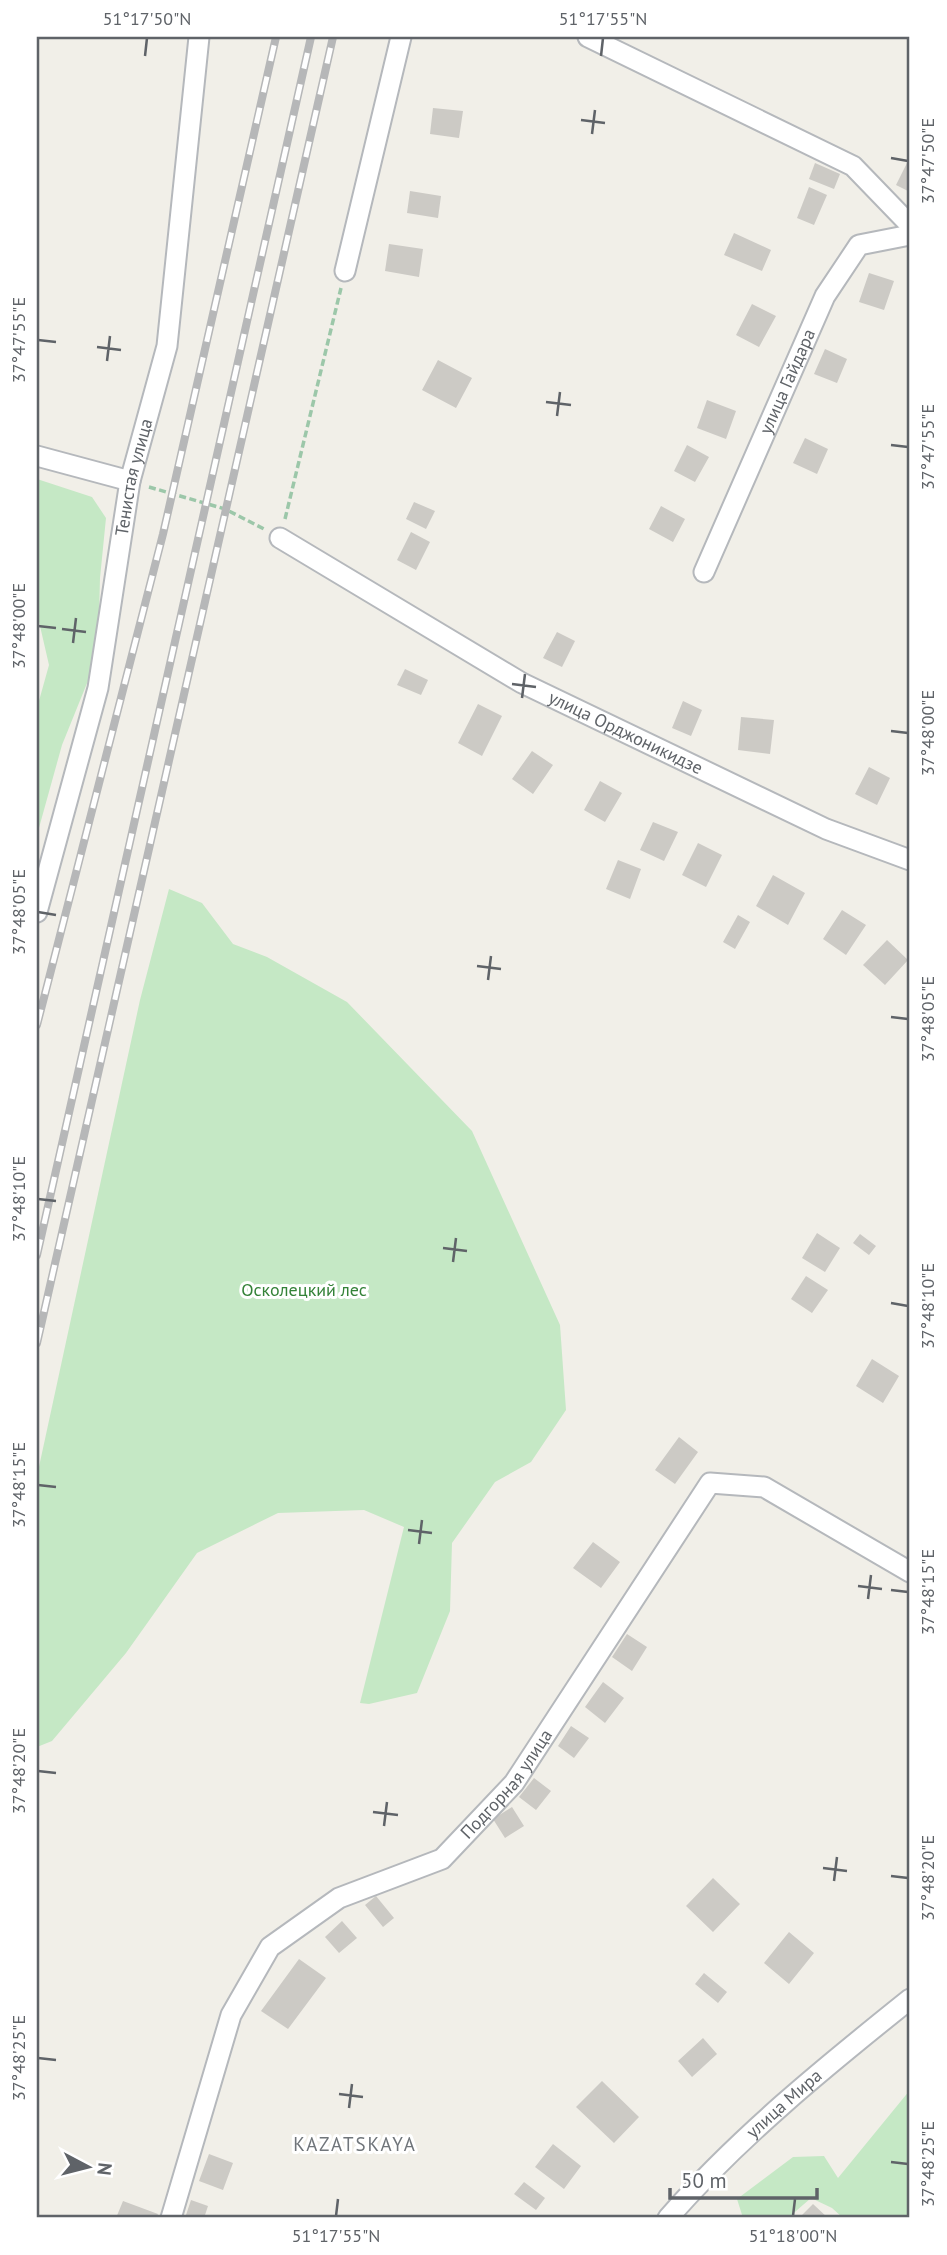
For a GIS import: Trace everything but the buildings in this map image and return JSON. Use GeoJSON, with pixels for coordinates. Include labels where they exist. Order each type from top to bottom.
{"type":"FeatureCollection","features":[{"type":"Feature","properties":{"kind":"street","name":"Тенистая улица"},"geometry":{"type":"LineString","coordinates":[[37,912],[98,688],[130,481],[167,346],[199,37]]}},
{"type":"Feature","properties":{"kind":"street"},"geometry":{"type":"LineString","coordinates":[[345,271],[401,37]]}},
{"type":"Feature","properties":{"kind":"street"},"geometry":{"type":"LineString","coordinates":[[588,37],[853,166],[910,225]]}},
{"type":"Feature","properties":{"kind":"street","name":"улица Гайдара"},"geometry":{"type":"LineString","coordinates":[[704,572],[825,296],[859,245],[910,235]]}},
{"type":"Feature","properties":{"kind":"street"},"geometry":{"type":"LineString","coordinates":[[37,456],[130,481]]}},
{"type":"Feature","properties":{"kind":"street","name":"улица Орджоникидзе"},"geometry":{"type":"LineString","coordinates":[[280,538],[522,684],[826,829],[910,860]]}},
{"type":"Feature","properties":{"kind":"street","name":"Подгорная улица"},"geometry":{"type":"LineString","coordinates":[[171,2218],[230,2015],[270,1947],[339,1898],[442,1859],[451,1850],[514,1783],[710,1483],[764,1487],[910,1572]]}},
{"type":"Feature","properties":{"kind":"street","name":"улица Мира"},"geometry":{"type":"LineString","coordinates":[[668,2218],[690,2193],[797,2090],[910,1999]]}},
{"type":"Feature","properties":{"kind":"path"},"geometry":{"type":"LineString","coordinates":[[130,481],[225,509],[280,538],[345,271]]}},
{"type":"Feature","properties":{"kind":"green space"},"geometry":{"type":"Polygon","coordinates":[[[37,479],[92,497],[106,518],[100,578],[98,656],[62,745],[37,835],[37,708],[49,665],[37,613],[37,479]]]}},
{"type":"Feature","properties":{"kind":"green space","name":"Осколецкий лес"},"geometry":{"type":"Polygon","coordinates":[[[169,889],[202,903],[233,944],[267,957],[347,1002],[472,1131],[560,1325],[566,1410],[531,1462],[495,1482],[452,1543],[450,1611],[417,1693],[369,1704],[360,1703],[404,1527],[364,1510],[278,1513],[197,1553],[126,1653],[52,1741],[37,1747],[37,1476],[140,1000],[169,889]]]}},
{"type":"Feature","properties":{"kind":"green space"},"geometry":{"type":"Polygon","coordinates":[[[910,2090],[910,2218],[843,2218],[832,2208],[811,2198],[788,2218],[743,2218],[737,2199],[793,2157],[824,2156],[838,2178],[910,2090]]]}},
{"type":"Feature","properties":{"kind":"railway"},"geometry":{"type":"LineString","coordinates":[[37,1025],[163,534],[276,37]]}},
{"type":"Feature","properties":{"kind":"railway"},"geometry":{"type":"LineString","coordinates":[[37,1255],[311,37]]}},
{"type":"Feature","properties":{"kind":"railway"},"geometry":{"type":"LineString","coordinates":[[37,1343],[333,37]]}},
{"type":"Feature","properties":{"kind":"district","name":"KAZATSKAYA"},"geometry":{"type":"Point","coordinates":[355,2144]}}]}
